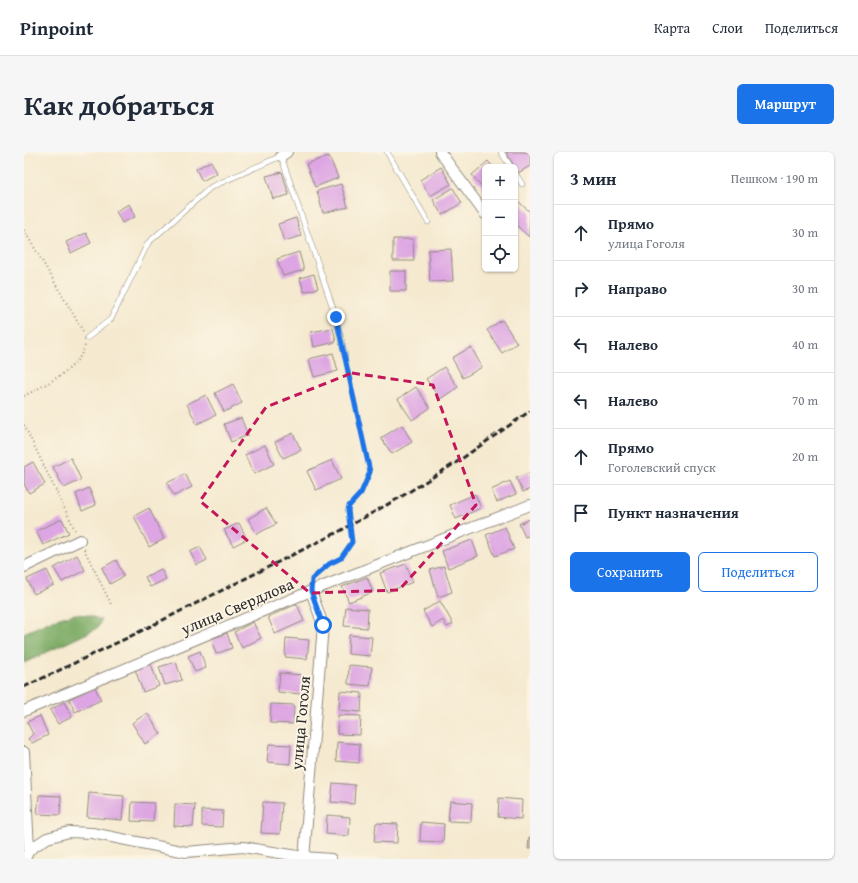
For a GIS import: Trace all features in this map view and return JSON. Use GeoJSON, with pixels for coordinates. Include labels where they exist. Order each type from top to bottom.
{"type":"FeatureCollection","features":[{"type":"Feature","properties":{"kind":"street"},"geometry":{"type":"LineString","coordinates":[[440,152],[482,210]]}},
{"type":"Feature","properties":{"kind":"street","name":"улица Свердлова"},"geometry":{"type":"LineString","coordinates":[[24,711],[311,591],[530,505]]}},
{"type":"Feature","properties":{"kind":"street"},"geometry":{"type":"LineString","coordinates":[[24,567],[80,540]]}},
{"type":"Feature","properties":{"kind":"street","name":"улица Гоголя"},"geometry":{"type":"LineString","coordinates":[[304,858],[323,625],[311,591]]}},
{"type":"Feature","properties":{"kind":"street"},"geometry":{"type":"LineString","coordinates":[[24,752],[27,854]]}},
{"type":"Feature","properties":{"kind":"street"},"geometry":{"type":"LineString","coordinates":[[27,854],[47,838],[69,832],[92,833],[186,852],[243,847],[304,858],[331,859]]}},
{"type":"Feature","properties":{"kind":"lane"},"geometry":{"type":"LineString","coordinates":[[387,152],[428,222]]}},
{"type":"Feature","properties":{"kind":"lane"},"geometry":{"type":"LineString","coordinates":[[501,152],[509,164]]}},
{"type":"Feature","properties":{"kind":"lane"},"geometry":{"type":"LineString","coordinates":[[87,338],[111,319],[148,243],[211,186],[284,154],[336,317],[345,356]]}},
{"type":"Feature","properties":{"kind":"lane"},"geometry":{"type":"LineString","coordinates":[[518,178],[522,184]]}},
{"type":"Feature","properties":{"kind":"path"},"geometry":{"type":"LineString","coordinates":[[24,230],[87,338],[84,352],[66,372],[24,396]]}},
{"type":"Feature","properties":{"kind":"path"},"geometry":{"type":"LineString","coordinates":[[311,591],[312,579],[329,564],[341,558],[352,542],[348,510],[349,506],[361,493],[370,472],[345,356]]}},
{"type":"Feature","properties":{"kind":"path"},"geometry":{"type":"LineString","coordinates":[[24,425],[112,606]]}},
{"type":"Feature","properties":{"kind":"highlighted area"},"geometry":{"type":"Polygon","coordinates":[[[352,373],[433,385],[476,505],[399,590],[310,593],[200,501],[266,407],[352,373]]]}},
{"type":"Feature","properties":{"kind":"green space"},"geometry":{"type":"Polygon","coordinates":[[[74,614],[88,615],[101,620],[99,626],[94,630],[24,663],[24,633],[53,620],[74,614]]]}},
{"type":"Feature","properties":{"kind":"building"},"geometry":{"type":"Polygon","coordinates":[[[506,152],[529,152],[530,166],[518,173],[518,164],[513,164],[506,152]]]}},
{"type":"Feature","properties":{"kind":"building"},"geometry":{"type":"Polygon","coordinates":[[[329,156],[338,178],[315,187],[306,164],[329,156]]]}},
{"type":"Feature","properties":{"kind":"building"},"geometry":{"type":"Polygon","coordinates":[[[211,161],[217,173],[202,181],[196,169],[211,161]]]}},
{"type":"Feature","properties":{"kind":"building"},"geometry":{"type":"Polygon","coordinates":[[[482,166],[482,187],[472,175],[482,166]]]}},
{"type":"Feature","properties":{"kind":"building"},"geometry":{"type":"Polygon","coordinates":[[[441,167],[451,184],[430,196],[420,180],[441,167]]]}},
{"type":"Feature","properties":{"kind":"building"},"geometry":{"type":"Polygon","coordinates":[[[282,172],[289,195],[273,199],[266,176],[282,172]]]}},
{"type":"Feature","properties":{"kind":"building"},"geometry":{"type":"Polygon","coordinates":[[[341,184],[348,207],[323,213],[317,191],[341,184]]]}},
{"type":"Feature","properties":{"kind":"building"},"geometry":{"type":"Polygon","coordinates":[[[453,188],[462,203],[442,215],[433,200],[453,188]]]}},
{"type":"Feature","properties":{"kind":"building"},"geometry":{"type":"Polygon","coordinates":[[[519,202],[530,212],[529,237],[518,227],[519,202]]]}},
{"type":"Feature","properties":{"kind":"building"},"geometry":{"type":"Polygon","coordinates":[[[129,204],[135,217],[122,223],[116,211],[129,204]]]}},
{"type":"Feature","properties":{"kind":"building"},"geometry":{"type":"Polygon","coordinates":[[[296,218],[301,236],[284,241],[278,224],[296,218]]]}},
{"type":"Feature","properties":{"kind":"building"},"geometry":{"type":"Polygon","coordinates":[[[86,233],[91,243],[71,253],[66,242],[86,233]]]}},
{"type":"Feature","properties":{"kind":"building"},"geometry":{"type":"Polygon","coordinates":[[[393,239],[413,239],[414,261],[393,261],[393,239]]]}},
{"type":"Feature","properties":{"kind":"building"},"geometry":{"type":"Polygon","coordinates":[[[451,249],[453,281],[430,282],[428,250],[451,249]]]}},
{"type":"Feature","properties":{"kind":"building"},"geometry":{"type":"Polygon","coordinates":[[[299,252],[304,270],[283,276],[277,259],[299,252]]]}},
{"type":"Feature","properties":{"kind":"building"},"geometry":{"type":"Polygon","coordinates":[[[390,271],[406,271],[406,291],[390,291],[390,271]]]}},
{"type":"Feature","properties":{"kind":"building"},"geometry":{"type":"Polygon","coordinates":[[[314,274],[318,288],[304,292],[300,278],[314,274]]]}},
{"type":"Feature","properties":{"kind":"building"},"geometry":{"type":"Polygon","coordinates":[[[502,320],[517,343],[502,353],[487,330],[502,320]]]}},
{"type":"Feature","properties":{"kind":"building"},"geometry":{"type":"Polygon","coordinates":[[[333,328],[336,342],[314,347],[311,332],[333,328]]]}},
{"type":"Feature","properties":{"kind":"building"},"geometry":{"type":"Polygon","coordinates":[[[471,347],[482,367],[463,378],[452,358],[471,347]]]}},
{"type":"Feature","properties":{"kind":"building"},"geometry":{"type":"Polygon","coordinates":[[[333,353],[338,371],[314,377],[309,359],[333,353]]]}},
{"type":"Feature","properties":{"kind":"building"},"geometry":{"type":"Polygon","coordinates":[[[444,367],[458,387],[440,399],[426,379],[444,367]]]}},
{"type":"Feature","properties":{"kind":"building"},"geometry":{"type":"Polygon","coordinates":[[[233,384],[242,403],[224,412],[215,393],[233,384]]]}},
{"type":"Feature","properties":{"kind":"building"},"geometry":{"type":"Polygon","coordinates":[[[416,387],[430,408],[412,420],[398,399],[416,387]]]}},
{"type":"Feature","properties":{"kind":"building"},"geometry":{"type":"Polygon","coordinates":[[[206,395],[216,415],[197,424],[187,404],[206,395]]]}},
{"type":"Feature","properties":{"kind":"building"},"geometry":{"type":"Polygon","coordinates":[[[241,418],[248,435],[231,442],[224,424],[241,418]]]}},
{"type":"Feature","properties":{"kind":"building"},"geometry":{"type":"Polygon","coordinates":[[[402,425],[412,442],[392,454],[381,438],[402,425]]]}},
{"type":"Feature","properties":{"kind":"building"},"geometry":{"type":"Polygon","coordinates":[[[293,433],[301,450],[283,458],[275,442],[293,433]]]}},
{"type":"Feature","properties":{"kind":"building"},"geometry":{"type":"Polygon","coordinates":[[[265,445],[274,464],[254,474],[245,455],[265,445]]]}},
{"type":"Feature","properties":{"kind":"building"},"geometry":{"type":"Polygon","coordinates":[[[71,458],[81,480],[64,488],[53,467],[71,458]]]}},
{"type":"Feature","properties":{"kind":"building"},"geometry":{"type":"Polygon","coordinates":[[[332,460],[341,479],[316,490],[307,471],[332,460]]]}},
{"type":"Feature","properties":{"kind":"building"},"geometry":{"type":"Polygon","coordinates":[[[33,462],[45,484],[29,493],[24,484],[24,467],[33,462]]]}},
{"type":"Feature","properties":{"kind":"building"},"geometry":{"type":"Polygon","coordinates":[[[530,472],[530,489],[523,492],[516,478],[530,472]]]}},
{"type":"Feature","properties":{"kind":"building"},"geometry":{"type":"Polygon","coordinates":[[[185,474],[192,487],[174,496],[167,483],[185,474]]]}},
{"type":"Feature","properties":{"kind":"building"},"geometry":{"type":"Polygon","coordinates":[[[510,481],[516,494],[497,502],[491,490],[510,481]]]}},
{"type":"Feature","properties":{"kind":"building"},"geometry":{"type":"Polygon","coordinates":[[[89,488],[96,505],[82,511],[76,494],[89,488]]]}},
{"type":"Feature","properties":{"kind":"building"},"geometry":{"type":"Polygon","coordinates":[[[475,494],[481,508],[456,519],[450,505],[475,494]]]}},
{"type":"Feature","properties":{"kind":"building"},"geometry":{"type":"Polygon","coordinates":[[[149,508],[164,539],[149,547],[134,516],[149,508]]]}},
{"type":"Feature","properties":{"kind":"building"},"geometry":{"type":"Polygon","coordinates":[[[266,508],[276,524],[257,534],[248,519],[266,508]]]}},
{"type":"Feature","properties":{"kind":"building"},"geometry":{"type":"Polygon","coordinates":[[[62,519],[69,533],[43,545],[36,531],[62,519]]]}},
{"type":"Feature","properties":{"kind":"building"},"geometry":{"type":"Polygon","coordinates":[[[530,519],[530,535],[525,537],[519,524],[530,519]]]}},
{"type":"Feature","properties":{"kind":"building"},"geometry":{"type":"Polygon","coordinates":[[[239,523],[247,539],[233,546],[224,530],[239,523]]]}},
{"type":"Feature","properties":{"kind":"building"},"geometry":{"type":"Polygon","coordinates":[[[505,527],[514,549],[495,556],[486,535],[505,527]]]}},
{"type":"Feature","properties":{"kind":"building"},"geometry":{"type":"Polygon","coordinates":[[[472,540],[478,556],[448,568],[442,551],[472,540]]]}},
{"type":"Feature","properties":{"kind":"building"},"geometry":{"type":"Polygon","coordinates":[[[200,547],[207,560],[197,565],[190,552],[200,547]]]}},
{"type":"Feature","properties":{"kind":"building"},"geometry":{"type":"Polygon","coordinates":[[[77,555],[85,570],[62,582],[54,568],[77,555]]]}},
{"type":"Feature","properties":{"kind":"building"},"geometry":{"type":"Polygon","coordinates":[[[116,560],[124,576],[110,584],[102,568],[116,560]]]}},
{"type":"Feature","properties":{"kind":"building"},"geometry":{"type":"Polygon","coordinates":[[[406,564],[413,582],[387,592],[380,573],[406,564]]]}},
{"type":"Feature","properties":{"kind":"building"},"geometry":{"type":"Polygon","coordinates":[[[444,566],[452,592],[438,597],[430,570],[444,566]]]}},
{"type":"Feature","properties":{"kind":"building"},"geometry":{"type":"Polygon","coordinates":[[[161,569],[166,579],[150,587],[145,577],[161,569]]]}},
{"type":"Feature","properties":{"kind":"building"},"geometry":{"type":"Polygon","coordinates":[[[47,570],[54,585],[34,594],[27,579],[47,570]]]}},
{"type":"Feature","properties":{"kind":"building"},"geometry":{"type":"Polygon","coordinates":[[[367,577],[373,592],[349,602],[342,587],[367,577]]]}},
{"type":"Feature","properties":{"kind":"building"},"geometry":{"type":"Polygon","coordinates":[[[440,601],[453,624],[447,627],[443,620],[432,627],[423,611],[440,601]]]}},
{"type":"Feature","properties":{"kind":"building"},"geometry":{"type":"Polygon","coordinates":[[[297,604],[304,621],[275,634],[268,617],[297,604]]]}},
{"type":"Feature","properties":{"kind":"building"},"geometry":{"type":"Polygon","coordinates":[[[346,607],[368,609],[367,628],[344,626],[346,607]]]}},
{"type":"Feature","properties":{"kind":"building"},"geometry":{"type":"Polygon","coordinates":[[[253,622],[261,638],[242,648],[234,632],[253,622]]]}},
{"type":"Feature","properties":{"kind":"building"},"geometry":{"type":"Polygon","coordinates":[[[227,633],[232,648],[216,654],[211,639],[227,633]]]}},
{"type":"Feature","properties":{"kind":"building"},"geometry":{"type":"Polygon","coordinates":[[[349,635],[372,637],[370,656],[348,654],[349,635]]]}},
{"type":"Feature","properties":{"kind":"building"},"geometry":{"type":"Polygon","coordinates":[[[286,638],[309,640],[307,659],[285,657],[286,638]]]}},
{"type":"Feature","properties":{"kind":"building"},"geometry":{"type":"Polygon","coordinates":[[[200,651],[206,668],[195,672],[188,656],[200,651]]]}},
{"type":"Feature","properties":{"kind":"building"},"geometry":{"type":"Polygon","coordinates":[[[176,662],[182,680],[165,685],[159,667],[176,662]]]}},
{"type":"Feature","properties":{"kind":"building"},"geometry":{"type":"Polygon","coordinates":[[[151,664],[159,686],[143,692],[135,669],[151,664]]]}},
{"type":"Feature","properties":{"kind":"building"},"geometry":{"type":"Polygon","coordinates":[[[349,665],[372,667],[370,686],[348,684],[349,665]]]}},
{"type":"Feature","properties":{"kind":"building"},"geometry":{"type":"Polygon","coordinates":[[[280,673],[302,675],[301,694],[278,692],[280,673]]]}},
{"type":"Feature","properties":{"kind":"building"},"geometry":{"type":"Polygon","coordinates":[[[95,687],[101,700],[75,712],[69,699],[95,687]]]}},
{"type":"Feature","properties":{"kind":"building"},"geometry":{"type":"Polygon","coordinates":[[[340,691],[362,693],[361,712],[339,710],[340,691]]]}},
{"type":"Feature","properties":{"kind":"building"},"geometry":{"type":"Polygon","coordinates":[[[64,702],[72,717],[58,724],[50,710],[64,702]]]}},
{"type":"Feature","properties":{"kind":"building"},"geometry":{"type":"Polygon","coordinates":[[[271,704],[294,705],[293,724],[270,723],[271,704]]]}},
{"type":"Feature","properties":{"kind":"building"},"geometry":{"type":"Polygon","coordinates":[[[147,713],[161,734],[145,744],[132,723],[147,713]]]}},
{"type":"Feature","properties":{"kind":"building"},"geometry":{"type":"Polygon","coordinates":[[[338,715],[361,716],[360,735],[337,734],[338,715]]]}},
{"type":"Feature","properties":{"kind":"building"},"geometry":{"type":"Polygon","coordinates":[[[40,716],[48,735],[32,743],[28,739],[33,734],[27,722],[40,716]]]}},
{"type":"Feature","properties":{"kind":"building"},"geometry":{"type":"Polygon","coordinates":[[[337,742],[360,744],[359,763],[336,761],[337,742]]]}},
{"type":"Feature","properties":{"kind":"building"},"geometry":{"type":"Polygon","coordinates":[[[269,744],[291,745],[290,764],[267,762],[269,744]]]}},
{"type":"Feature","properties":{"kind":"building"},"geometry":{"type":"Polygon","coordinates":[[[333,783],[355,785],[354,804],[331,802],[333,783]]]}},
{"type":"Feature","properties":{"kind":"building"},"geometry":{"type":"Polygon","coordinates":[[[89,793],[124,796],[122,820],[87,817],[89,793]]]}},
{"type":"Feature","properties":{"kind":"building"},"geometry":{"type":"Polygon","coordinates":[[[39,795],[61,796],[60,815],[37,814],[39,795]]]}},
{"type":"Feature","properties":{"kind":"building"},"geometry":{"type":"Polygon","coordinates":[[[499,798],[522,800],[521,819],[498,817],[499,798]]]}},
{"type":"Feature","properties":{"kind":"building"},"geometry":{"type":"Polygon","coordinates":[[[450,801],[472,803],[471,822],[448,821],[450,801]]]}},
{"type":"Feature","properties":{"kind":"building"},"geometry":{"type":"Polygon","coordinates":[[[132,802],[154,803],[153,822],[131,821],[132,802]]]}},
{"type":"Feature","properties":{"kind":"building"},"geometry":{"type":"Polygon","coordinates":[[[263,802],[282,803],[280,834],[261,833],[263,802]]]}},
{"type":"Feature","properties":{"kind":"building"},"geometry":{"type":"Polygon","coordinates":[[[175,804],[195,805],[193,827],[174,826],[175,804]]]}},
{"type":"Feature","properties":{"kind":"building"},"geometry":{"type":"Polygon","coordinates":[[[202,810],[223,811],[222,827],[202,826],[202,810]]]}},
{"type":"Feature","properties":{"kind":"building"},"geometry":{"type":"Polygon","coordinates":[[[327,815],[350,817],[349,836],[326,834],[327,815]]]}},
{"type":"Feature","properties":{"kind":"building"},"geometry":{"type":"Polygon","coordinates":[[[421,822],[444,824],[443,842],[420,841],[421,822]]]}},
{"type":"Feature","properties":{"kind":"building"},"geometry":{"type":"Polygon","coordinates":[[[376,823],[398,824],[397,843],[374,842],[376,823]]]}},
{"type":"Feature","properties":{"kind":"building"},"geometry":{"type":"Polygon","coordinates":[[[529,837],[530,849],[528,849],[529,837]]]}},
{"type":"Feature","properties":{"kind":"railway"},"geometry":{"type":"LineString","coordinates":[[24,687],[127,638],[340,531],[399,498],[457,462],[530,411]]}},
{"type":"Feature","properties":{"kind":"route"},"geometry":{"type":"LineString","coordinates":[[323,625],[311,591],[312,579],[329,564],[341,558],[352,542],[349,526],[349,506],[361,493],[370,472],[336,317]]}}]}
